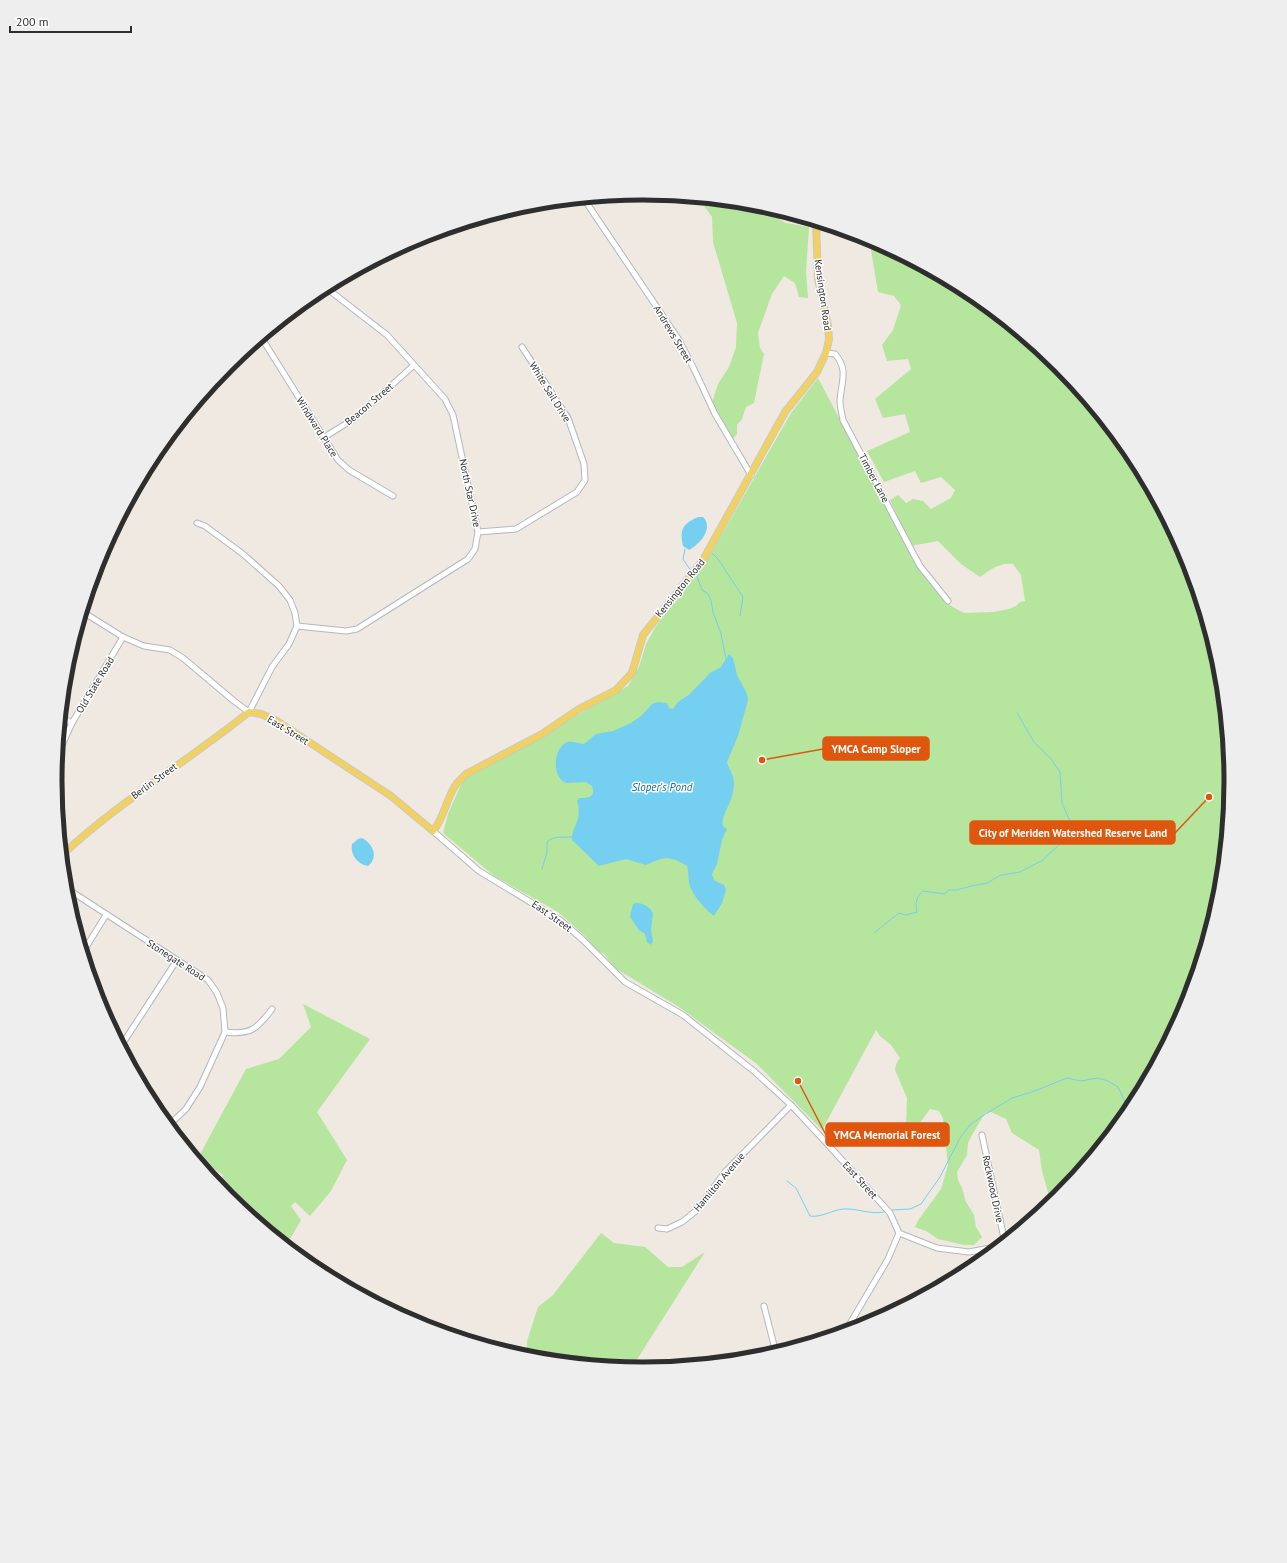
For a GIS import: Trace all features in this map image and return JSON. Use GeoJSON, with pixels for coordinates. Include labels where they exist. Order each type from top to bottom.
{"type":"FeatureCollection","features":[{"type":"Feature","properties":{"kind":"main road","name":"Kensington Road"},"geometry":{"type":"LineString","coordinates":[[433,831],[440,823],[450,795],[466,774],[542,734],[579,709],[616,690],[632,673],[643,635],[703,560],[785,412],[817,372],[826,353],[829,340],[818,280],[816,227]]}},
{"type":"Feature","properties":{"kind":"main road","name":"East Street"},"geometry":{"type":"LineString","coordinates":[[249,712],[261,714],[277,721],[391,796],[433,831]]}},
{"type":"Feature","properties":{"kind":"main road","name":"Berlin Street"},"geometry":{"type":"LineString","coordinates":[[66,851],[80,838],[133,796],[249,712]]}},
{"type":"Feature","properties":{"kind":"street","name":"Andrews Street"},"geometry":{"type":"LineString","coordinates":[[587,203],[678,340],[694,369],[715,414],[751,475]]}},
{"type":"Feature","properties":{"kind":"street","name":"North Star Drive"},"geometry":{"type":"LineString","coordinates":[[296,626],[346,631],[357,629],[468,560],[475,549],[478,532],[453,415],[445,399],[413,366],[387,335],[331,291]]}},
{"type":"Feature","properties":{"kind":"street","name":"Windward Place"},"geometry":{"type":"LineString","coordinates":[[264,341],[338,460],[349,470],[393,496]]}},
{"type":"Feature","properties":{"kind":"street","name":"White Sail Drive"},"geometry":{"type":"LineString","coordinates":[[478,532],[516,529],[577,492],[585,480],[584,464],[568,418],[522,347]]}},
{"type":"Feature","properties":{"kind":"street","name":"Timber Lane"},"geometry":{"type":"LineString","coordinates":[[826,353],[835,354],[842,364],[844,374],[840,405],[843,420],[912,553],[920,566],[948,601]]}},
{"type":"Feature","properties":{"kind":"street","name":"Beacon Street"},"geometry":{"type":"LineString","coordinates":[[323,438],[355,418],[413,366]]}},
{"type":"Feature","properties":{"kind":"street"},"geometry":{"type":"LineString","coordinates":[[197,523],[205,526],[243,554],[279,586],[290,600],[295,613],[296,626],[290,644],[272,667],[249,712]]}},
{"type":"Feature","properties":{"kind":"street","name":"East Street"},"geometry":{"type":"LineString","coordinates":[[87,615],[123,637],[144,646],[170,650],[234,702],[249,712]]}},
{"type":"Feature","properties":{"kind":"street","name":"Old State Road"},"geometry":{"type":"LineString","coordinates":[[63,743],[72,723],[123,637]]}},
{"type":"Feature","properties":{"kind":"street"},"geometry":{"type":"LineString","coordinates":[[66,719],[72,723]]}},
{"type":"Feature","properties":{"kind":"street","name":"East Street"},"geometry":{"type":"LineString","coordinates":[[433,831],[479,871],[560,920],[582,939],[625,982],[683,1016],[755,1072],[791,1105],[890,1213],[899,1233]]}},
{"type":"Feature","properties":{"kind":"street","name":"Stonegate Road"},"geometry":{"type":"LineString","coordinates":[[73,892],[208,980],[217,993],[222,1008],[225,1032]]}},
{"type":"Feature","properties":{"kind":"street"},"geometry":{"type":"LineString","coordinates":[[86,946],[106,915]]}},
{"type":"Feature","properties":{"kind":"street"},"geometry":{"type":"LineString","coordinates":[[124,1042],[176,960]]}},
{"type":"Feature","properties":{"kind":"street"},"geometry":{"type":"LineString","coordinates":[[172,1122],[186,1109],[200,1087],[225,1032],[240,1034],[259,1026],[272,1009]]}},
{"type":"Feature","properties":{"kind":"street","name":"Hamilton Avenue"},"geometry":{"type":"LineString","coordinates":[[658,1228],[667,1229],[682,1222],[696,1210],[725,1172],[791,1105]]}},
{"type":"Feature","properties":{"kind":"street","name":"Rockwood Drive"},"geometry":{"type":"LineString","coordinates":[[982,1135],[1004,1237]]}},
{"type":"Feature","properties":{"kind":"street"},"geometry":{"type":"LineString","coordinates":[[849,1325],[888,1259],[899,1233],[943,1249],[969,1252],[990,1248]]}},
{"type":"Feature","properties":{"kind":"street"},"geometry":{"type":"LineString","coordinates":[[764,1306],[775,1348]]}},
{"type":"Feature","properties":{"kind":"green space"},"geometry":{"type":"Polygon","coordinates":[[[702,203],[757,211],[775,215],[786,223],[809,227],[806,272],[808,298],[799,297],[795,283],[784,276],[772,294],[758,333],[760,348],[764,354],[754,403],[746,407],[742,419],[737,425],[737,434],[733,439],[712,403],[718,384],[729,367],[736,347],[737,323],[713,242],[712,217],[702,203]]]}},
{"type":"Feature","properties":{"kind":"green space"},"geometry":{"type":"Polygon","coordinates":[[[870,246],[901,260],[934,278],[967,298],[997,320],[1027,344],[1055,370],[1081,398],[1105,428],[1127,458],[1147,491],[1165,524],[1181,559],[1205,631],[1214,668],[1224,743],[1224,820],[1214,895],[1194,968],[1181,1004],[1165,1039],[1127,1105],[1081,1165],[1049,1199],[1042,1171],[1039,1150],[1012,1133],[1006,1119],[991,1112],[985,1113],[968,1143],[967,1155],[957,1172],[958,1180],[966,1202],[974,1215],[976,1227],[982,1237],[974,1245],[964,1245],[938,1239],[926,1231],[915,1227],[919,1219],[941,1189],[948,1165],[943,1118],[939,1111],[930,1109],[914,1131],[909,1134],[907,1133],[907,1098],[895,1070],[896,1064],[900,1058],[891,1045],[880,1036],[876,1030],[822,1130],[757,1064],[679,1007],[615,968],[604,954],[596,950],[585,936],[558,912],[494,876],[443,833],[448,814],[463,780],[628,686],[639,667],[646,644],[656,626],[709,557],[791,413],[818,378],[914,560],[951,606],[964,613],[993,612],[1009,609],[1016,606],[1020,602],[1025,601],[1021,575],[1013,564],[999,565],[980,577],[961,564],[938,541],[911,546],[890,500],[898,495],[906,503],[913,499],[923,501],[931,509],[951,498],[955,490],[941,477],[921,483],[915,471],[884,482],[867,451],[910,432],[905,414],[883,418],[875,399],[911,369],[908,359],[887,361],[882,345],[893,330],[901,305],[894,296],[878,292],[870,246]]]}},
{"type":"Feature","properties":{"kind":"green space"},"geometry":{"type":"Polygon","coordinates":[[[303,1004],[370,1039],[317,1112],[347,1160],[331,1191],[310,1216],[295,1202],[291,1206],[301,1220],[288,1242],[260,1219],[232,1193],[221,1181],[223,1175],[203,1162],[199,1156],[246,1069],[279,1059],[311,1027],[303,1004]]]}},
{"type":"Feature","properties":{"kind":"green space"},"geometry":{"type":"Polygon","coordinates":[[[601,1233],[614,1243],[645,1247],[668,1267],[682,1267],[705,1252],[635,1363],[605,1362],[527,1351],[527,1341],[538,1307],[553,1295],[601,1233]]]}},
{"type":"Feature","properties":{"kind":"water"},"geometry":{"type":"Polygon","coordinates":[[[698,517],[703,517],[706,521],[706,531],[701,540],[689,550],[683,546],[682,531],[689,522],[698,517]]]}},
{"type":"Feature","properties":{"kind":"water","name":"Sloper's Pond"},"geometry":{"type":"Polygon","coordinates":[[[729,654],[733,658],[737,675],[747,694],[748,700],[738,736],[727,762],[733,777],[734,788],[723,820],[723,826],[727,829],[722,840],[717,864],[712,874],[714,880],[724,885],[726,890],[722,903],[714,916],[702,905],[692,891],[687,866],[675,860],[666,858],[646,865],[626,859],[599,866],[572,840],[572,835],[579,813],[577,801],[579,798],[591,796],[593,790],[592,786],[586,782],[566,783],[561,780],[556,770],[556,758],[561,747],[565,743],[572,742],[584,744],[596,734],[613,731],[631,723],[641,716],[652,704],[658,702],[667,703],[669,708],[673,709],[678,702],[690,694],[710,673],[721,667],[729,654]]]}},
{"type":"Feature","properties":{"kind":"water"},"geometry":{"type":"Polygon","coordinates":[[[362,838],[372,847],[374,855],[368,866],[358,861],[353,855],[352,851],[352,844],[358,839],[362,838]]]}},
{"type":"Feature","properties":{"kind":"water"},"geometry":{"type":"Polygon","coordinates":[[[636,903],[646,906],[653,914],[651,930],[653,941],[651,945],[647,942],[645,934],[639,930],[630,917],[633,904],[636,903]]]}},
{"type":"Feature","properties":{"kind":"waterway"},"geometry":{"type":"LineString","coordinates":[[685,549],[683,559],[691,571]]}},
{"type":"Feature","properties":{"kind":"waterway"},"geometry":{"type":"LineString","coordinates":[[712,553],[718,559],[743,597],[740,616]]}},
{"type":"Feature","properties":{"kind":"waterway"},"geometry":{"type":"LineString","coordinates":[[697,577],[702,590],[707,593],[711,600],[713,612],[721,634],[726,659]]}},
{"type":"Feature","properties":{"kind":"waterway"},"geometry":{"type":"LineString","coordinates":[[874,933],[899,913],[906,915],[917,912],[917,901],[919,895],[923,891],[945,894],[948,890],[957,890],[987,883],[1001,875],[1020,872],[1043,860],[1062,842],[1072,826],[1062,803],[1060,772],[1051,759],[1034,742],[1017,713]]}},
{"type":"Feature","properties":{"kind":"waterway"},"geometry":{"type":"LineString","coordinates":[[542,869],[547,852],[547,842],[553,838],[572,837]]}},
{"type":"Feature","properties":{"kind":"waterway"},"geometry":{"type":"LineString","coordinates":[[892,1210],[910,1209],[921,1204],[940,1177],[960,1138],[970,1125],[1012,1098],[1067,1078],[1081,1081],[1097,1078],[1108,1081],[1118,1087],[1127,1105]]}},
{"type":"Feature","properties":{"kind":"waterway"},"geometry":{"type":"LineString","coordinates":[[787,1181],[796,1188],[810,1216],[818,1216],[843,1209],[853,1209],[874,1213],[884,1212]]}},
{"type":"Feature","properties":{"kind":"place","name":"YMCA Camp Sloper"},"geometry":{"type":"Point","coordinates":[762,760]}},
{"type":"Feature","properties":{"kind":"place","name":"City of Meriden Watershed Reserve Land"},"geometry":{"type":"Point","coordinates":[1209,797]}},
{"type":"Feature","properties":{"kind":"place","name":"YMCA Memorial Forest"},"geometry":{"type":"Point","coordinates":[798,1081]}}]}
